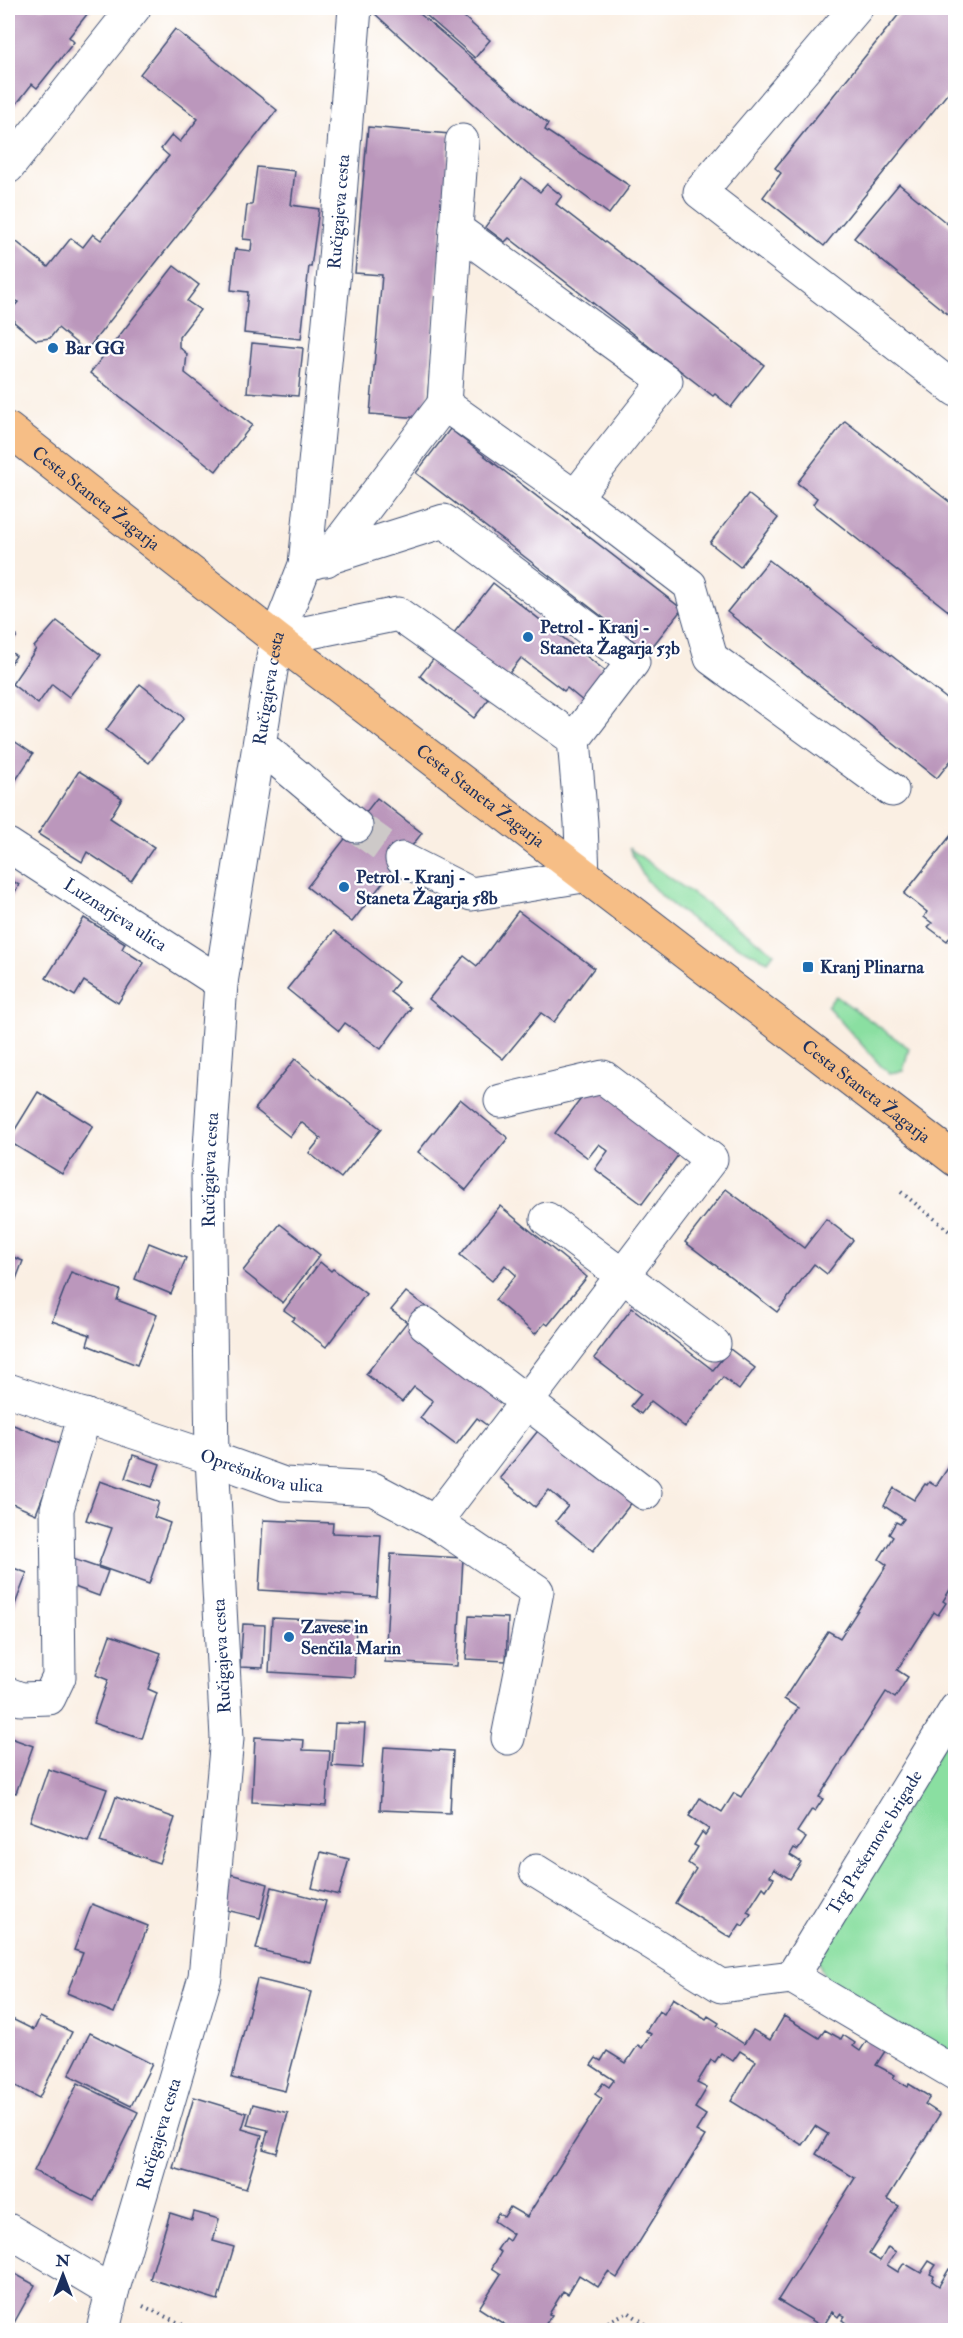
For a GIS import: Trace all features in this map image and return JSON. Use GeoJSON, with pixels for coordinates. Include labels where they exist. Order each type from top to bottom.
{"type":"FeatureCollection","features":[{"type":"Feature","properties":{"kind":"main road","name":"Cesta Staneta Žagarja"},"geometry":{"type":"LineString","coordinates":[[8,429],[583,876],[956,1160]]}},
{"type":"Feature","properties":{"kind":"street"},"geometry":{"type":"LineString","coordinates":[[8,167],[134,8]]}},
{"type":"Feature","properties":{"kind":"street","name":"Ručigajeva cesta"},"geometry":{"type":"LineString","coordinates":[[103,2331],[112,2292],[206,1977],[226,1738],[212,1458],[208,1177],[221,983],[261,746],[276,639],[316,562],[334,271],[355,8]]}},
{"type":"Feature","properties":{"kind":"street"},"geometry":{"type":"LineString","coordinates":[[856,8],[700,192],[956,390]]}},
{"type":"Feature","properties":{"kind":"street"},"geometry":{"type":"LineString","coordinates":[[316,562],[444,404],[462,141]]}},
{"type":"Feature","properties":{"kind":"street"},"geometry":{"type":"LineString","coordinates":[[456,229],[666,381],[575,496]]}},
{"type":"Feature","properties":{"kind":"street"},"geometry":{"type":"LineString","coordinates":[[444,404],[575,496],[690,585],[711,658],[892,790]]}},
{"type":"Feature","properties":{"kind":"street"},"geometry":{"type":"LineString","coordinates":[[316,562],[444,521],[633,662],[574,739],[582,823],[583,876],[471,894],[402,859]]}},
{"type":"Feature","properties":{"kind":"street"},"geometry":{"type":"LineString","coordinates":[[276,639],[398,614],[574,739]]}},
{"type":"Feature","properties":{"kind":"street"},"geometry":{"type":"LineString","coordinates":[[261,746],[356,826]]}},
{"type":"Feature","properties":{"kind":"street","name":"Luznarjeva ulica"},"geometry":{"type":"LineString","coordinates":[[8,845],[221,983]]}},
{"type":"Feature","properties":{"kind":"street"},"geometry":{"type":"LineString","coordinates":[[435,1522],[711,1159],[603,1077],[501,1101]]}},
{"type":"Feature","properties":{"kind":"street"},"geometry":{"type":"LineString","coordinates":[[547,1219],[714,1344]]}},
{"type":"Feature","properties":{"kind":"street"},"geometry":{"type":"LineString","coordinates":[[425,1324],[645,1493]]}},
{"type":"Feature","properties":{"kind":"street","name":"Oprešnikova ulica"},"geometry":{"type":"LineString","coordinates":[[8,1390],[284,1484],[373,1489],[435,1522],[537,1592],[508,1738]]}},
{"type":"Feature","properties":{"kind":"street"},"geometry":{"type":"LineString","coordinates":[[8,1694],[21,1699],[49,1698],[59,1677],[57,1509],[85,1415]]}},
{"type":"Feature","properties":{"kind":"street","name":"Trg Prešernove brigade"},"geometry":{"type":"LineString","coordinates":[[792,1977],[956,1709]]}},
{"type":"Feature","properties":{"kind":"street"},"geometry":{"type":"LineString","coordinates":[[536,1872],[721,1986],[792,1977],[956,2074]]}},
{"type":"Feature","properties":{"kind":"street"},"geometry":{"type":"LineString","coordinates":[[8,2230],[112,2292]]}},
{"type":"Feature","properties":{"kind":"path"},"geometry":{"type":"LineString","coordinates":[[901,1192],[953,1234]]}},
{"type":"Feature","properties":{"kind":"path"},"geometry":{"type":"LineString","coordinates":[[112,2292],[194,2331]]}},
{"type":"Feature","properties":{"kind":"path"},"geometry":{"type":"LineString","coordinates":[[592,2331],[628,2313],[654,2331]]}},
{"type":"Feature","properties":{"kind":"path"},"geometry":{"type":"LineString","coordinates":[[738,2324],[749,2331]]}},
{"type":"Feature","properties":{"kind":"green space"},"geometry":{"type":"Polygon","coordinates":[[[629,848],[774,953],[768,961],[721,937],[675,908],[647,880],[629,848]]]}},
{"type":"Feature","properties":{"kind":"green space"},"geometry":{"type":"Polygon","coordinates":[[[836,996],[909,1048],[903,1071],[889,1073],[827,1006],[836,996]]]}},
{"type":"Feature","properties":{"kind":"green space"},"geometry":{"type":"Polygon","coordinates":[[[955,1725],[955,2064],[825,1980],[817,1957],[955,1725]]]}},
{"type":"Feature","properties":{"kind":"building"},"geometry":{"type":"Polygon","coordinates":[[[8,8],[92,8],[69,37],[74,42],[37,88],[32,84],[8,115],[8,8]]]}},
{"type":"Feature","properties":{"kind":"building"},"geometry":{"type":"Polygon","coordinates":[[[378,8],[413,8],[548,124],[545,130],[630,186],[609,214],[532,157],[373,12],[378,8]]]}},
{"type":"Feature","properties":{"kind":"building"},"geometry":{"type":"Polygon","coordinates":[[[418,8],[454,8],[490,40],[475,58],[418,8]]]}},
{"type":"Feature","properties":{"kind":"building"},"geometry":{"type":"Polygon","coordinates":[[[904,8],[956,8],[956,83],[824,246],[763,197],[781,173],[775,168],[904,8]]]}},
{"type":"Feature","properties":{"kind":"building"},"geometry":{"type":"Polygon","coordinates":[[[175,29],[277,110],[86,351],[58,328],[50,338],[36,340],[14,322],[12,309],[18,302],[8,293],[10,290],[8,288],[8,235],[48,267],[71,238],[83,247],[93,234],[101,240],[169,156],[161,149],[172,135],[180,142],[198,119],[140,74],[175,29]]]}},
{"type":"Feature","properties":{"kind":"building"},"geometry":{"type":"Polygon","coordinates":[[[368,127],[450,134],[426,415],[422,418],[370,414],[382,275],[355,273],[368,127]]]}},
{"type":"Feature","properties":{"kind":"building"},"geometry":{"type":"Polygon","coordinates":[[[257,167],[295,171],[291,205],[319,209],[311,267],[309,266],[301,339],[244,333],[248,292],[231,290],[235,249],[251,251],[252,240],[243,239],[247,205],[252,205],[257,167]]]}},
{"type":"Feature","properties":{"kind":"building"},"geometry":{"type":"Polygon","coordinates":[[[522,178],[540,192],[547,184],[562,196],[556,204],[764,365],[731,407],[715,394],[713,396],[509,238],[505,242],[485,227],[522,178]]]}},
{"type":"Feature","properties":{"kind":"building"},"geometry":{"type":"Polygon","coordinates":[[[899,184],[956,231],[956,321],[854,238],[899,184]]]}},
{"type":"Feature","properties":{"kind":"building"},"geometry":{"type":"Polygon","coordinates":[[[174,266],[199,285],[187,301],[200,310],[179,337],[179,347],[187,354],[185,373],[252,425],[216,471],[90,373],[174,266]]]}},
{"type":"Feature","properties":{"kind":"building"},"geometry":{"type":"Polygon","coordinates":[[[252,343],[303,348],[298,396],[247,392],[252,343]]]}},
{"type":"Feature","properties":{"kind":"building"},"geometry":{"type":"Polygon","coordinates":[[[845,421],[956,507],[956,617],[813,504],[817,498],[797,483],[845,421]]]}},
{"type":"Feature","properties":{"kind":"building"},"geometry":{"type":"Polygon","coordinates":[[[450,429],[682,609],[648,652],[416,473],[450,429]]]}},
{"type":"Feature","properties":{"kind":"building"},"geometry":{"type":"Polygon","coordinates":[[[748,494],[778,518],[740,567],[710,543],[748,494]]]}},
{"type":"Feature","properties":{"kind":"building"},"geometry":{"type":"Polygon","coordinates":[[[769,560],[956,706],[956,754],[937,778],[727,612],[769,560]]]}},
{"type":"Feature","properties":{"kind":"building"},"geometry":{"type":"Polygon","coordinates":[[[493,583],[613,677],[590,707],[567,688],[564,691],[521,658],[474,718],[420,676],[493,583]]]}},
{"type":"Feature","properties":{"kind":"building"},"geometry":{"type":"Polygon","coordinates":[[[57,621],[101,655],[69,697],[52,684],[38,704],[12,684],[36,649],[34,647],[57,621]]]}},
{"type":"Feature","properties":{"kind":"building"},"geometry":{"type":"Polygon","coordinates":[[[8,628],[17,636],[8,647],[8,628]]]}},
{"type":"Feature","properties":{"kind":"building"},"geometry":{"type":"Polygon","coordinates":[[[8,650],[16,656],[8,667],[8,650]]]}},
{"type":"Feature","properties":{"kind":"building"},"geometry":{"type":"Polygon","coordinates":[[[140,684],[184,718],[149,763],[106,730],[140,684]]]}},
{"type":"Feature","properties":{"kind":"building"},"geometry":{"type":"Polygon","coordinates":[[[8,737],[33,754],[8,792],[8,737]]]}},
{"type":"Feature","properties":{"kind":"building"},"geometry":{"type":"Polygon","coordinates":[[[79,771],[122,798],[110,818],[154,847],[131,881],[87,852],[82,862],[38,834],[79,771]]]}},
{"type":"Feature","properties":{"kind":"building"},"geometry":{"type":"Polygon","coordinates":[[[377,798],[422,833],[352,922],[307,887],[377,798]]]}},
{"type":"Feature","properties":{"kind":"building"},"geometry":{"type":"Polygon","coordinates":[[[956,829],[956,935],[953,933],[947,941],[928,927],[932,923],[924,917],[927,912],[904,894],[956,829]]]}},
{"type":"Feature","properties":{"kind":"building"},"geometry":{"type":"Polygon","coordinates":[[[8,878],[19,885],[8,903],[8,878]]]}},
{"type":"Feature","properties":{"kind":"building"},"geometry":{"type":"Polygon","coordinates":[[[518,911],[594,968],[554,1022],[541,1013],[503,1059],[429,999],[464,956],[477,966],[518,911]]]}},
{"type":"Feature","properties":{"kind":"building"},"geometry":{"type":"Polygon","coordinates":[[[84,918],[125,943],[122,949],[144,963],[118,1003],[84,981],[75,996],[46,978],[84,918]]]}},
{"type":"Feature","properties":{"kind":"building"},"geometry":{"type":"Polygon","coordinates":[[[334,931],[398,982],[390,992],[411,1008],[381,1049],[345,1023],[339,1031],[287,989],[334,931]]]}},
{"type":"Feature","properties":{"kind":"building"},"geometry":{"type":"Polygon","coordinates":[[[295,1059],[381,1129],[341,1178],[309,1153],[321,1138],[301,1122],[290,1137],[255,1109],[295,1059]]]}},
{"type":"Feature","properties":{"kind":"building"},"geometry":{"type":"Polygon","coordinates":[[[593,1083],[682,1150],[642,1204],[595,1169],[608,1151],[599,1144],[588,1158],[555,1133],[593,1083]]]}},
{"type":"Feature","properties":{"kind":"building"},"geometry":{"type":"Polygon","coordinates":[[[38,1092],[93,1126],[62,1174],[8,1141],[38,1092]]]}},
{"type":"Feature","properties":{"kind":"building"},"geometry":{"type":"Polygon","coordinates":[[[460,1099],[508,1138],[466,1190],[418,1152],[460,1099]]]}},
{"type":"Feature","properties":{"kind":"building"},"geometry":{"type":"Polygon","coordinates":[[[726,1189],[804,1248],[826,1219],[853,1240],[827,1274],[814,1264],[777,1312],[685,1242],[726,1189]]]}},
{"type":"Feature","properties":{"kind":"building"},"geometry":{"type":"Polygon","coordinates":[[[500,1206],[587,1277],[548,1325],[545,1323],[535,1334],[495,1300],[516,1275],[505,1265],[492,1281],[460,1255],[500,1206]]]}},
{"type":"Feature","properties":{"kind":"building"},"geometry":{"type":"Polygon","coordinates":[[[280,1224],[320,1255],[283,1303],[243,1271],[280,1224]]]}},
{"type":"Feature","properties":{"kind":"building"},"geometry":{"type":"Polygon","coordinates":[[[149,1243],[186,1258],[171,1294],[135,1279],[149,1243]]]}},
{"type":"Feature","properties":{"kind":"building"},"geometry":{"type":"Polygon","coordinates":[[[8,1255],[23,1261],[8,1300],[8,1255]]]}},
{"type":"Feature","properties":{"kind":"building"},"geometry":{"type":"Polygon","coordinates":[[[320,1262],[366,1294],[326,1347],[292,1321],[295,1318],[284,1310],[320,1262]]]}},
{"type":"Feature","properties":{"kind":"building"},"geometry":{"type":"Polygon","coordinates":[[[71,1272],[120,1290],[117,1300],[157,1315],[137,1365],[87,1345],[90,1335],[52,1321],[71,1272]]]}},
{"type":"Feature","properties":{"kind":"building"},"geometry":{"type":"Polygon","coordinates":[[[406,1292],[426,1307],[411,1325],[508,1401],[488,1426],[477,1418],[456,1445],[420,1418],[433,1401],[414,1387],[402,1402],[366,1374],[407,1322],[391,1310],[406,1292]]]}},
{"type":"Feature","properties":{"kind":"building"},"geometry":{"type":"Polygon","coordinates":[[[632,1308],[713,1370],[730,1349],[755,1368],[739,1390],[723,1377],[685,1427],[651,1401],[641,1414],[631,1406],[641,1394],[594,1358],[632,1308]]]}},
{"type":"Feature","properties":{"kind":"building"},"geometry":{"type":"Polygon","coordinates":[[[11,1424],[63,1445],[36,1514],[8,1502],[8,1433],[11,1424]]]}},
{"type":"Feature","properties":{"kind":"building"},"geometry":{"type":"Polygon","coordinates":[[[541,1427],[633,1501],[593,1551],[556,1521],[568,1506],[549,1490],[535,1507],[500,1478],[541,1427]]]}},
{"type":"Feature","properties":{"kind":"building"},"geometry":{"type":"Polygon","coordinates":[[[133,1455],[160,1464],[152,1487],[125,1478],[133,1455]]]}},
{"type":"Feature","properties":{"kind":"building"},"geometry":{"type":"Polygon","coordinates":[[[956,1456],[956,1580],[943,1601],[946,1603],[938,1615],[934,1612],[897,1670],[908,1677],[895,1698],[886,1692],[819,1797],[823,1799],[815,1811],[812,1809],[797,1832],[806,1838],[798,1850],[794,1848],[790,1855],[801,1862],[790,1879],[774,1869],[770,1876],[774,1878],[766,1890],[763,1887],[747,1912],[751,1914],[743,1926],[740,1924],[731,1938],[675,1903],[696,1869],[688,1863],[698,1847],[694,1845],[702,1832],[705,1835],[709,1829],[689,1816],[700,1798],[722,1812],[734,1793],[741,1797],[798,1708],[784,1699],[828,1631],[840,1638],[887,1565],[879,1559],[893,1537],[889,1534],[896,1522],[900,1524],[904,1519],[884,1506],[894,1488],[914,1500],[925,1484],[929,1482],[936,1486],[956,1456]]]}},
{"type":"Feature","properties":{"kind":"building"},"geometry":{"type":"Polygon","coordinates":[[[100,1481],[159,1502],[154,1517],[170,1523],[149,1584],[98,1566],[112,1528],[86,1520],[100,1481]]]}},
{"type":"Feature","properties":{"kind":"building"},"geometry":{"type":"Polygon","coordinates":[[[263,1520],[333,1523],[332,1533],[381,1535],[377,1597],[259,1590],[263,1520]]]}},
{"type":"Feature","properties":{"kind":"building"},"geometry":{"type":"Polygon","coordinates":[[[391,1554],[463,1558],[457,1666],[385,1662],[391,1554]]]}},
{"type":"Feature","properties":{"kind":"building"},"geometry":{"type":"Polygon","coordinates":[[[70,1558],[108,1571],[99,1596],[61,1582],[70,1558]]]}},
{"type":"Feature","properties":{"kind":"building"},"geometry":{"type":"Polygon","coordinates":[[[8,1566],[27,1573],[8,1623],[8,1566]]]}},
{"type":"Feature","properties":{"kind":"building"},"geometry":{"type":"Polygon","coordinates":[[[469,1616],[508,1618],[506,1661],[466,1659],[469,1616]]]}},
{"type":"Feature","properties":{"kind":"building"},"geometry":{"type":"Polygon","coordinates":[[[272,1618],[356,1622],[354,1677],[269,1672],[272,1618]]]}},
{"type":"Feature","properties":{"kind":"building"},"geometry":{"type":"Polygon","coordinates":[[[243,1624],[265,1625],[263,1668],[240,1667],[243,1624]]]}},
{"type":"Feature","properties":{"kind":"building"},"geometry":{"type":"Polygon","coordinates":[[[110,1635],[161,1653],[148,1689],[157,1693],[142,1739],[93,1723],[108,1680],[96,1675],[110,1635]]]}},
{"type":"Feature","properties":{"kind":"building"},"geometry":{"type":"Polygon","coordinates":[[[335,1723],[365,1724],[362,1768],[332,1766],[335,1723]]]}},
{"type":"Feature","properties":{"kind":"building"},"geometry":{"type":"Polygon","coordinates":[[[8,1737],[33,1746],[16,1793],[8,1790],[8,1737]]]}},
{"type":"Feature","properties":{"kind":"building"},"geometry":{"type":"Polygon","coordinates":[[[255,1737],[304,1740],[303,1750],[330,1751],[326,1806],[252,1802],[255,1737]]]}},
{"type":"Feature","properties":{"kind":"building"},"geometry":{"type":"Polygon","coordinates":[[[384,1747],[453,1751],[450,1813],[380,1810],[384,1747]]]}},
{"type":"Feature","properties":{"kind":"building"},"geometry":{"type":"Polygon","coordinates":[[[48,1769],[107,1789],[88,1842],[30,1821],[48,1769]]]}},
{"type":"Feature","properties":{"kind":"building"},"geometry":{"type":"Polygon","coordinates":[[[116,1797],[175,1818],[159,1863],[100,1842],[116,1797]]]}},
{"type":"Feature","properties":{"kind":"building"},"geometry":{"type":"Polygon","coordinates":[[[321,1852],[349,1859],[339,1895],[312,1888],[321,1852]]]}},
{"type":"Feature","properties":{"kind":"building"},"geometry":{"type":"Polygon","coordinates":[[[230,1874],[268,1884],[260,1918],[222,1909],[230,1874]]]}},
{"type":"Feature","properties":{"kind":"building"},"geometry":{"type":"Polygon","coordinates":[[[272,1887],[326,1901],[310,1962],[256,1949],[272,1887]]]}},
{"type":"Feature","properties":{"kind":"building"},"geometry":{"type":"Polygon","coordinates":[[[92,1904],[148,1926],[114,2013],[67,1993],[83,1953],[74,1950],[92,1904]]]}},
{"type":"Feature","properties":{"kind":"building"},"geometry":{"type":"Polygon","coordinates":[[[257,1979],[311,1992],[285,2091],[232,2078],[257,1979]]]}},
{"type":"Feature","properties":{"kind":"building"},"geometry":{"type":"Polygon","coordinates":[[[673,1998],[706,2019],[708,2016],[719,2023],[717,2026],[744,2044],[753,2030],[770,2040],[784,2016],[819,2038],[825,2030],[841,2039],[843,2035],[855,2043],[853,2046],[860,2051],[871,2034],[889,2045],[876,2065],[895,2075],[893,2078],[908,2087],[909,2084],[930,2097],[925,2104],[940,2114],[887,2199],[899,2206],[869,2254],[880,2261],[888,2247],[896,2252],[887,2265],[898,2272],[904,2263],[921,2273],[929,2261],[936,2265],[930,2274],[934,2276],[932,2281],[939,2286],[949,2269],[956,2273],[956,2330],[867,2330],[856,2324],[853,2328],[842,2320],[845,2316],[840,2314],[838,2317],[832,2312],[823,2327],[778,2300],[855,2178],[816,2154],[828,2134],[815,2126],[802,2145],[731,2101],[756,2061],[740,2051],[733,2061],[721,2053],[715,2062],[711,2060],[697,2083],[707,2088],[695,2108],[706,2115],[696,2131],[705,2136],[617,2278],[608,2272],[598,2287],[579,2275],[568,2294],[563,2291],[549,2314],[552,2315],[545,2325],[554,2330],[504,2330],[507,2326],[479,2308],[501,2274],[492,2268],[501,2252],[497,2250],[505,2238],[509,2241],[513,2234],[494,2221],[498,2213],[504,2217],[510,2207],[527,2217],[602,2099],[595,2094],[603,2083],[609,2087],[614,2080],[591,2065],[596,2058],[601,2061],[607,2051],[626,2063],[638,2045],[642,2048],[651,2034],[646,2031],[659,2011],[664,2014],[673,1998]]]}},
{"type":"Feature","properties":{"kind":"building"},"geometry":{"type":"Polygon","coordinates":[[[8,2017],[34,2030],[40,2017],[72,2032],[39,2098],[8,2082],[8,2017]]]}},
{"type":"Feature","properties":{"kind":"building"},"geometry":{"type":"Polygon","coordinates":[[[90,2033],[152,2064],[131,2106],[69,2075],[90,2033]]]}},
{"type":"Feature","properties":{"kind":"building"},"geometry":{"type":"Polygon","coordinates":[[[78,2083],[138,2112],[94,2201],[34,2171],[78,2083]]]}},
{"type":"Feature","properties":{"kind":"building"},"geometry":{"type":"Polygon","coordinates":[[[194,2097],[247,2113],[242,2129],[262,2135],[246,2189],[173,2168],[194,2097]]]}},
{"type":"Feature","properties":{"kind":"building"},"geometry":{"type":"Polygon","coordinates":[[[253,2104],[288,2113],[277,2153],[263,2149],[268,2130],[247,2125],[253,2104]]]}},
{"type":"Feature","properties":{"kind":"building"},"geometry":{"type":"Polygon","coordinates":[[[194,2212],[219,2219],[213,2241],[234,2247],[218,2300],[150,2279],[170,2213],[192,2220],[194,2212]]]}},
{"type":"Feature","properties":{"kind":"building"},"geometry":{"type":"Polygon","coordinates":[[[8,2270],[35,2285],[10,2330],[8,2330],[8,2270]]]}},
{"type":"Feature","properties":{"kind":"tunnel"},"geometry":{"type":"LineString","coordinates":[[356,826],[402,859]]}},
{"type":"Feature","properties":{"kind":"place","name":"Bar GG"},"geometry":{"type":"Point","coordinates":[53,348]}},
{"type":"Feature","properties":{"kind":"place","name":"Petrol - Kranj - Staneta Žagarja 53b"},"geometry":{"type":"Point","coordinates":[528,637]}},
{"type":"Feature","properties":{"kind":"place","name":"Petrol - Kranj - Staneta Žagarja 58b"},"geometry":{"type":"Point","coordinates":[344,887]}},
{"type":"Feature","properties":{"kind":"place","name":"Kranj Plinarna"},"geometry":{"type":"Point","coordinates":[808,967]}},
{"type":"Feature","properties":{"kind":"place","name":"Zavese in Senčila Marin"},"geometry":{"type":"Point","coordinates":[289,1637]}}]}
